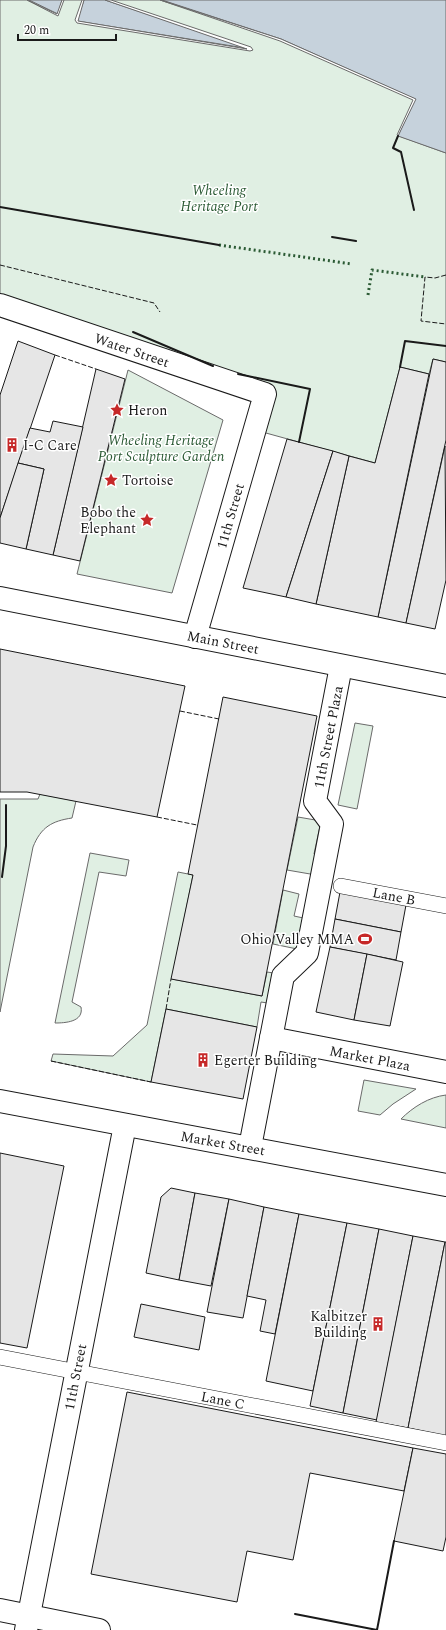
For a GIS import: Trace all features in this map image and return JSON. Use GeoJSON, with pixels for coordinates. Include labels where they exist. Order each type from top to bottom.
{"type":"FeatureCollection","features":[{"type":"Feature","properties":{"kind":"street","name":"Water Street"},"geometry":{"type":"LineString","coordinates":[[0,305],[265,394]]}},
{"type":"Feature","properties":{"kind":"street","name":"11th Street"},"geometry":{"type":"LineString","coordinates":[[195,637],[265,394]]}},
{"type":"Feature","properties":{"kind":"street","name":"Main Street"},"geometry":{"type":"LineString","coordinates":[[0,598],[446,686]]}},
{"type":"Feature","properties":{"kind":"street","name":"11th Street Plaza"},"geometry":{"type":"LineString","coordinates":[[250,1147],[283,976],[307,953],[332,824],[315,801],[341,666]]}},
{"type":"Feature","properties":{"kind":"street","name":"Market Plaza"},"geometry":{"type":"LineString","coordinates":[[271,1038],[446,1072]]}},
{"type":"Feature","properties":{"kind":"street","name":"Market Street"},"geometry":{"type":"LineString","coordinates":[[0,1101],[446,1185]]}},
{"type":"Feature","properties":{"kind":"street","name":"11th Street"},"geometry":{"type":"LineString","coordinates":[[28,1623],[125,1125]]}},
{"type":"Feature","properties":{"kind":"street"},"geometry":{"type":"LineString","coordinates":[[0,1610],[28,1623],[99,1630]]}},
{"type":"Feature","properties":{"kind":"lane","name":"Lane B"},"geometry":{"type":"LineString","coordinates":[[341,886],[446,906]]}},
{"type":"Feature","properties":{"kind":"lane","name":"Lane C"},"geometry":{"type":"LineString","coordinates":[[0,1356],[446,1443]]}},
{"type":"Feature","properties":{"kind":"green space","name":"Wheeling Heritage Port"},"geometry":{"type":"Polygon","coordinates":[[[0,0],[162,0],[281,39],[416,99],[399,136],[446,153],[446,362],[433,359],[429,374],[400,367],[375,463],[255,430],[264,395],[0,305],[0,0]]]}},
{"type":"Feature","properties":{"kind":"green space","name":"Wheeling Heritage Port Sculpture Garden"},"geometry":{"type":"Polygon","coordinates":[[[128,370],[223,420],[172,593],[77,574],[128,370]]]}},
{"type":"Feature","properties":{"kind":"green space"},"geometry":{"type":"Polygon","coordinates":[[[355,723],[373,726],[357,809],[338,805],[355,723]]]}},
{"type":"Feature","properties":{"kind":"green space"},"geometry":{"type":"Polygon","coordinates":[[[40,794],[76,801],[72,818],[53,823],[48,826],[40,834],[33,847],[0,1012],[0,799],[38,799],[40,794]]]}},
{"type":"Feature","properties":{"kind":"green space"},"geometry":{"type":"Polygon","coordinates":[[[298,817],[321,821],[314,854],[320,855],[316,875],[287,870],[298,817]]]}},
{"type":"Feature","properties":{"kind":"green space"},"geometry":{"type":"Polygon","coordinates":[[[90,853],[129,860],[126,876],[99,872],[72,1002],[81,1007],[80,1016],[73,1021],[55,1023],[90,853]]]}},
{"type":"Feature","properties":{"kind":"green space"},"geometry":{"type":"Polygon","coordinates":[[[178,872],[193,875],[172,979],[262,996],[267,972],[280,974],[274,1004],[261,1002],[257,1027],[166,1009],[151,1082],[51,1061],[53,1054],[113,1056],[147,1025],[178,872]]]}},
{"type":"Feature","properties":{"kind":"green space"},"geometry":{"type":"Polygon","coordinates":[[[283,890],[299,894],[294,916],[308,919],[302,950],[273,944],[283,890]]]}},
{"type":"Feature","properties":{"kind":"green space"},"geometry":{"type":"Polygon","coordinates":[[[364,1080],[416,1089],[393,1104],[380,1115],[358,1111],[364,1080]]]}},
{"type":"Feature","properties":{"kind":"green space"},"geometry":{"type":"Polygon","coordinates":[[[446,1095],[446,1128],[401,1119],[422,1103],[433,1098],[446,1095]]]}},
{"type":"Feature","properties":{"kind":"shaded area"},"geometry":{"type":"Polygon","coordinates":[[[29,0],[62,0],[58,14],[29,0]]]}},
{"type":"Feature","properties":{"kind":"shaded area"},"geometry":{"type":"Polygon","coordinates":[[[84,0],[105,0],[251,49],[77,21],[84,0]]]}},
{"type":"Feature","properties":{"kind":"shaded area"},"geometry":{"type":"Polygon","coordinates":[[[162,0],[446,0],[446,153],[398,136],[415,99],[281,39],[162,0]]]}},
{"type":"Feature","properties":{"kind":"pier"},"geometry":{"type":"Polygon","coordinates":[[[27,0],[57,14],[62,0],[64,0],[58,16],[27,0]]]}},
{"type":"Feature","properties":{"kind":"pier"},"geometry":{"type":"Polygon","coordinates":[[[82,0],[84,0],[78,21],[247,49],[105,0],[111,0],[251,47],[253,50],[250,51],[77,23],[75,20],[82,0]]]}},
{"type":"Feature","properties":{"kind":"pier"},"geometry":{"type":"Polygon","coordinates":[[[160,0],[281,39],[416,99],[398,136],[397,135],[413,100],[280,41],[160,0]]]}},
{"type":"Feature","properties":{"kind":"building","name":"I-C Care"},"geometry":{"type":"Polygon","coordinates":[[[18,341],[55,355],[0,518],[0,395],[18,341]]]}},
{"type":"Feature","properties":{"kind":"building"},"geometry":{"type":"Polygon","coordinates":[[[433,359],[446,362],[446,440],[406,623],[378,617],[433,359]]]}},
{"type":"Feature","properties":{"kind":"building"},"geometry":{"type":"Polygon","coordinates":[[[400,367],[429,374],[378,617],[316,604],[349,456],[375,463],[400,367]]]}},
{"type":"Feature","properties":{"kind":"building"},"geometry":{"type":"Polygon","coordinates":[[[96,369],[125,379],[80,561],[53,555],[96,369]]]}},
{"type":"Feature","properties":{"kind":"building"},"geometry":{"type":"Polygon","coordinates":[[[53,421],[83,427],[53,555],[26,549],[44,469],[18,463],[30,428],[50,432],[53,421]]]}},
{"type":"Feature","properties":{"kind":"building"},"geometry":{"type":"Polygon","coordinates":[[[287,439],[333,451],[286,597],[243,588],[287,439]]]}},
{"type":"Feature","properties":{"kind":"building"},"geometry":{"type":"Polygon","coordinates":[[[445,446],[446,580],[435,629],[406,623],[445,446]]]}},
{"type":"Feature","properties":{"kind":"building"},"geometry":{"type":"Polygon","coordinates":[[[333,451],[349,456],[316,604],[286,597],[333,451]]]}},
{"type":"Feature","properties":{"kind":"building"},"geometry":{"type":"Polygon","coordinates":[[[18,463],[44,469],[26,549],[0,543],[0,518],[18,463]]]}},
{"type":"Feature","properties":{"kind":"building"},"geometry":{"type":"Polygon","coordinates":[[[0,649],[185,686],[157,817],[27,792],[0,792],[0,649]]]}},
{"type":"Feature","properties":{"kind":"building"},"geometry":{"type":"Polygon","coordinates":[[[223,697],[317,716],[262,996],[171,979],[193,875],[188,874],[223,697]]]}},
{"type":"Feature","properties":{"kind":"building"},"geometry":{"type":"Polygon","coordinates":[[[340,892],[406,905],[401,932],[335,919],[340,892]]]}},
{"type":"Feature","properties":{"kind":"building","name":"Ohio Valley MMA"},"geometry":{"type":"Polygon","coordinates":[[[335,919],[401,932],[396,960],[330,947],[335,919]]]}},
{"type":"Feature","properties":{"kind":"building"},"geometry":{"type":"Polygon","coordinates":[[[330,947],[367,954],[354,1020],[316,1012],[330,947]]]}},
{"type":"Feature","properties":{"kind":"building"},"geometry":{"type":"Polygon","coordinates":[[[367,954],[403,962],[390,1026],[354,1020],[367,954]]]}},
{"type":"Feature","properties":{"kind":"building","name":"Egerter Building"},"geometry":{"type":"Polygon","coordinates":[[[166,1009],[257,1027],[243,1099],[151,1082],[166,1009]]]}},
{"type":"Feature","properties":{"kind":"building"},"geometry":{"type":"Polygon","coordinates":[[[0,1153],[64,1166],[27,1348],[0,1343],[0,1153]]]}},
{"type":"Feature","properties":{"kind":"building"},"geometry":{"type":"Polygon","coordinates":[[[171,1188],[195,1193],[179,1280],[146,1273],[161,1197],[171,1188]]]}},
{"type":"Feature","properties":{"kind":"building"},"geometry":{"type":"Polygon","coordinates":[[[195,1193],[229,1199],[211,1286],[179,1280],[195,1193]]]}},
{"type":"Feature","properties":{"kind":"building"},"geometry":{"type":"Polygon","coordinates":[[[229,1199],[264,1207],[243,1318],[207,1312],[229,1199]]]}},
{"type":"Feature","properties":{"kind":"building"},"geometry":{"type":"Polygon","coordinates":[[[264,1207],[299,1214],[275,1334],[260,1331],[266,1300],[247,1296],[264,1207]]]}},
{"type":"Feature","properties":{"kind":"building"},"geometry":{"type":"Polygon","coordinates":[[[299,1214],[347,1223],[313,1391],[266,1381],[299,1214]]]}},
{"type":"Feature","properties":{"kind":"building"},"geometry":{"type":"Polygon","coordinates":[[[347,1223],[379,1229],[343,1413],[310,1406],[347,1223]]]}},
{"type":"Feature","properties":{"kind":"building","name":"Kalbitzer Building"},"geometry":{"type":"Polygon","coordinates":[[[379,1229],[413,1236],[377,1420],[343,1413],[379,1229]]]}},
{"type":"Feature","properties":{"kind":"building"},"geometry":{"type":"Polygon","coordinates":[[[413,1236],[445,1242],[408,1428],[376,1422],[413,1236]]]}},
{"type":"Feature","properties":{"kind":"building"},"geometry":{"type":"Polygon","coordinates":[[[446,1242],[446,1436],[408,1428],[446,1242]]]}},
{"type":"Feature","properties":{"kind":"building"},"geometry":{"type":"Polygon","coordinates":[[[141,1304],[205,1317],[199,1350],[134,1337],[141,1304]]]}},
{"type":"Feature","properties":{"kind":"building"},"geometry":{"type":"Polygon","coordinates":[[[127,1392],[413,1448],[404,1491],[310,1473],[293,1560],[247,1551],[237,1602],[91,1574],[127,1392]]]}},
{"type":"Feature","properties":{"kind":"building"},"geometry":{"type":"Polygon","coordinates":[[[413,1448],[446,1454],[446,1537],[443,1551],[394,1541],[413,1448]]]}},
{"type":"Feature","properties":{"kind":"hedge"},"geometry":{"type":"LineString","coordinates":[[219,245],[352,264]]}},
{"type":"Feature","properties":{"kind":"hedge"},"geometry":{"type":"LineString","coordinates":[[368,295],[372,270],[425,277]]}},
{"type":"Feature","properties":{"kind":"fence"},"geometry":{"type":"LineString","coordinates":[[0,265],[154,303],[160,312]]}},
{"type":"Feature","properties":{"kind":"fence"},"geometry":{"type":"LineString","coordinates":[[446,275],[435,278],[425,277],[421,321],[446,324]]}},
{"type":"Feature","properties":{"kind":"fence"},"geometry":{"type":"LineString","coordinates":[[55,355],[96,369]]}},
{"type":"Feature","properties":{"kind":"fence"},"geometry":{"type":"LineString","coordinates":[[180,711],[219,719]]}},
{"type":"Feature","properties":{"kind":"fence"},"geometry":{"type":"LineString","coordinates":[[157,817],[197,825]]}},
{"type":"Feature","properties":{"kind":"fence"},"geometry":{"type":"LineString","coordinates":[[166,1009],[171,979]]}},
{"type":"Feature","properties":{"kind":"fence"},"geometry":{"type":"LineString","coordinates":[[51,1061],[151,1082]]}},
{"type":"Feature","properties":{"kind":"wall"},"geometry":{"type":"LineString","coordinates":[[398,136],[393,148],[401,152],[414,210]]}},
{"type":"Feature","properties":{"kind":"wall"},"geometry":{"type":"LineString","coordinates":[[0,207],[219,245]]}},
{"type":"Feature","properties":{"kind":"wall"},"geometry":{"type":"LineString","coordinates":[[332,237],[356,241]]}},
{"type":"Feature","properties":{"kind":"wall"},"geometry":{"type":"LineString","coordinates":[[133,332],[213,366]]}},
{"type":"Feature","properties":{"kind":"wall"},"geometry":{"type":"LineString","coordinates":[[400,367],[405,341],[446,346]]}},
{"type":"Feature","properties":{"kind":"wall"},"geometry":{"type":"LineString","coordinates":[[238,374],[310,389],[299,442]]}},
{"type":"Feature","properties":{"kind":"wall"},"geometry":{"type":"LineString","coordinates":[[2,877],[6,846],[6,805]]}},
{"type":"Feature","properties":{"kind":"wall"},"geometry":{"type":"LineString","coordinates":[[295,1614],[377,1630],[394,1541]]}},
{"type":"Feature","properties":{"kind":"place","name":"Heron"},"geometry":{"type":"Point","coordinates":[117,410]}},
{"type":"Feature","properties":{"kind":"place","name":"I-C Care"},"geometry":{"type":"Point","coordinates":[12,445]}},
{"type":"Feature","properties":{"kind":"place","name":"Tortoise"},"geometry":{"type":"Point","coordinates":[111,480]}},
{"type":"Feature","properties":{"kind":"place","name":"Bobo the Elephant"},"geometry":{"type":"Point","coordinates":[147,520]}},
{"type":"Feature","properties":{"kind":"place","name":"Ohio Valley MMA"},"geometry":{"type":"Point","coordinates":[365,939]}},
{"type":"Feature","properties":{"kind":"place","name":"Egerter Building"},"geometry":{"type":"Point","coordinates":[203,1060]}},
{"type":"Feature","properties":{"kind":"place","name":"Kalbitzer Building"},"geometry":{"type":"Point","coordinates":[378,1324]}}]}
